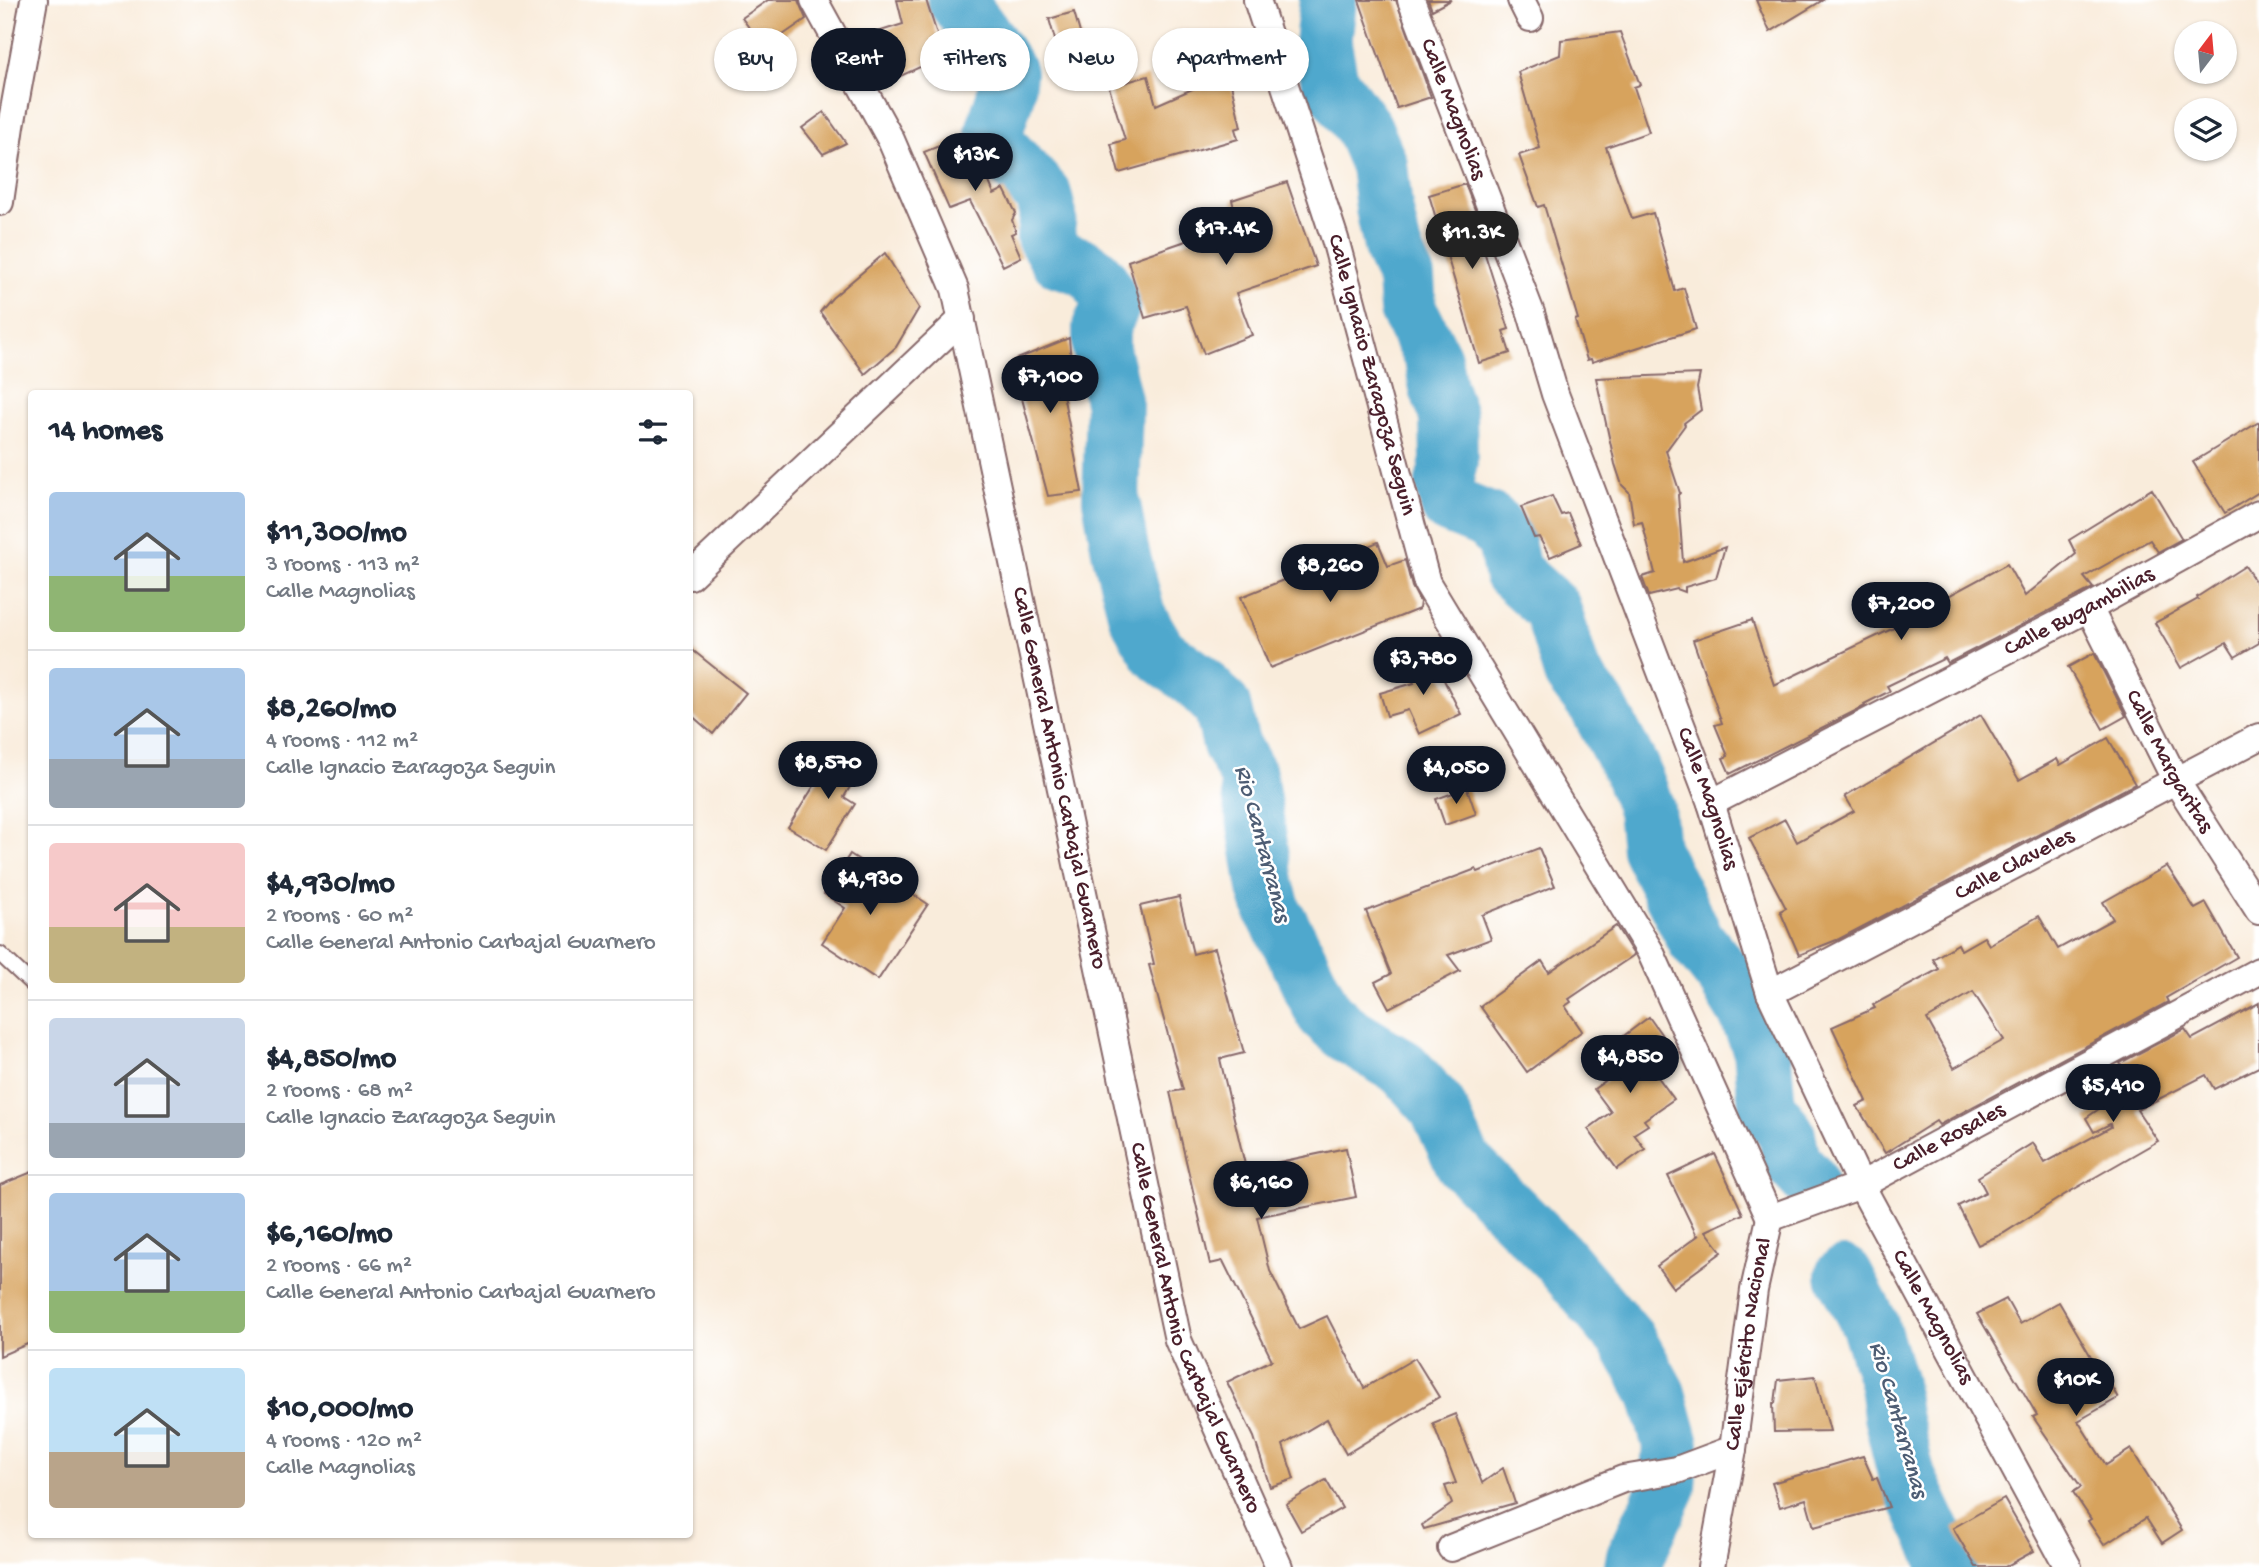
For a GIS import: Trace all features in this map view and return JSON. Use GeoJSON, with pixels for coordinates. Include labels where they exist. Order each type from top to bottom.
{"type":"FeatureCollection","features":[{"type":"Feature","properties":{"kind":"street"},"geometry":{"type":"LineString","coordinates":[[0,202],[34,0]]}},
{"type":"Feature","properties":{"kind":"street","name":"Calle General Antonio Carbajal Guarnero"},"geometry":{"type":"LineString","coordinates":[[814,0],[891,140],[954,289],[1178,1340],[1279,1567]]}},
{"type":"Feature","properties":{"kind":"street","name":"Calle Ignacio Zaragoza Seguin"},"geometry":{"type":"LineString","coordinates":[[1257,0],[1335,239],[1427,583],[1650,951],[1770,1218]]}},
{"type":"Feature","properties":{"kind":"street","name":"Calle Magnolias"},"geometry":{"type":"LineString","coordinates":[[1411,0],[1531,313],[1555,394],[1710,803],[1770,993],[1861,1185],[2068,1567]]}},
{"type":"Feature","properties":{"kind":"street"},"geometry":{"type":"LineString","coordinates":[[693,573],[962,319]]}},
{"type":"Feature","properties":{"kind":"street","name":"Calle Bugambilias"},"geometry":{"type":"LineString","coordinates":[[1710,803],[2089,608],[2259,514]]}},
{"type":"Feature","properties":{"kind":"street","name":"Calle Margaritas"},"geometry":{"type":"LineString","coordinates":[[2089,608],[2176,781],[2259,911]]}},
{"type":"Feature","properties":{"kind":"street","name":"Calle Claveles"},"geometry":{"type":"LineString","coordinates":[[1770,993],[2259,737]]}},
{"type":"Feature","properties":{"kind":"street","name":"Calle Rosales"},"geometry":{"type":"LineString","coordinates":[[1861,1185],[2259,971]]}},
{"type":"Feature","properties":{"kind":"street","name":"Calle Ejército Nacional"},"geometry":{"type":"LineString","coordinates":[[1711,1567],[1733,1449],[1754,1290],[1770,1218],[1861,1185]]}},
{"type":"Feature","properties":{"kind":"street"},"geometry":{"type":"LineString","coordinates":[[1451,1548],[1623,1479],[1678,1470],[1733,1449]]}},
{"type":"Feature","properties":{"kind":"lane"},"geometry":{"type":"LineString","coordinates":[[0,954],[28,980]]}},
{"type":"Feature","properties":{"kind":"building"},"geometry":{"type":"Polygon","coordinates":[[[768,0],[798,0],[806,19],[793,28],[749,28],[742,18],[768,0]]]}},
{"type":"Feature","properties":{"kind":"building"},"geometry":{"type":"Polygon","coordinates":[[[897,0],[926,0],[935,28],[920,28],[920,67],[906,74],[906,28],[890,28],[903,24],[897,0]]]}},
{"type":"Feature","properties":{"kind":"building"},"geometry":{"type":"Polygon","coordinates":[[[1359,0],[1396,0],[1431,97],[1397,108],[1359,0]]]}},
{"type":"Feature","properties":{"kind":"building"},"geometry":{"type":"Polygon","coordinates":[[[1428,0],[1451,0],[1432,10],[1428,0]]]}},
{"type":"Feature","properties":{"kind":"building"},"geometry":{"type":"Polygon","coordinates":[[[1756,0],[1823,0],[1770,32],[1756,0]]]}},
{"type":"Feature","properties":{"kind":"building"},"geometry":{"type":"Polygon","coordinates":[[[1074,12],[1079,28],[1052,28],[1049,19],[1074,12]]]}},
{"type":"Feature","properties":{"kind":"building"},"geometry":{"type":"Polygon","coordinates":[[[1620,32],[1640,85],[1634,87],[1649,132],[1606,147],[1632,219],[1653,213],[1675,291],[1684,288],[1696,329],[1592,362],[1591,359],[1587,360],[1575,320],[1578,319],[1544,205],[1538,207],[1519,155],[1540,148],[1518,72],[1560,55],[1561,40],[1620,32]]]}},
{"type":"Feature","properties":{"kind":"building"},"geometry":{"type":"Polygon","coordinates":[[[1148,76],[1156,105],[1188,91],[1233,91],[1241,127],[1235,129],[1238,139],[1119,173],[1111,144],[1125,140],[1110,91],[1138,91],[1138,79],[1148,76]]]}},
{"type":"Feature","properties":{"kind":"building"},"geometry":{"type":"Polygon","coordinates":[[[824,112],[846,143],[823,154],[802,128],[824,112]]]}},
{"type":"Feature","properties":{"kind":"building"},"geometry":{"type":"Polygon","coordinates":[[[969,134],[994,194],[1004,189],[1016,213],[1012,220],[1016,232],[1011,234],[1021,257],[1003,266],[970,201],[949,209],[924,152],[969,134]]]}},
{"type":"Feature","properties":{"kind":"building"},"geometry":{"type":"Polygon","coordinates":[[[1287,182],[1316,266],[1236,293],[1252,335],[1204,354],[1186,306],[1145,318],[1128,261],[1238,223],[1232,200],[1287,182]]]}},
{"type":"Feature","properties":{"kind":"building"},"geometry":{"type":"Polygon","coordinates":[[[1465,184],[1490,249],[1484,251],[1509,329],[1503,331],[1510,353],[1479,363],[1429,195],[1465,184]]]}},
{"type":"Feature","properties":{"kind":"building"},"geometry":{"type":"Polygon","coordinates":[[[885,253],[919,308],[896,347],[865,374],[820,312],[832,298],[885,253]]]}},
{"type":"Feature","properties":{"kind":"building"},"geometry":{"type":"Polygon","coordinates":[[[1069,338],[1072,376],[1060,379],[1082,492],[1048,496],[1012,361],[1069,338]]]}},
{"type":"Feature","properties":{"kind":"building"},"geometry":{"type":"Polygon","coordinates":[[[1700,374],[1697,388],[1701,410],[1684,423],[1666,451],[1680,493],[1683,562],[1725,547],[1716,578],[1685,587],[1685,592],[1677,589],[1649,596],[1642,577],[1655,573],[1642,522],[1634,524],[1629,492],[1622,485],[1615,464],[1596,378],[1700,374]]]}},
{"type":"Feature","properties":{"kind":"building"},"geometry":{"type":"Polygon","coordinates":[[[2259,422],[2259,492],[2225,513],[2193,462],[2259,422]]]}},
{"type":"Feature","properties":{"kind":"building"},"geometry":{"type":"Polygon","coordinates":[[[2152,489],[2182,539],[2158,552],[2150,540],[2084,577],[2093,588],[1948,663],[1945,658],[1887,686],[1890,691],[1864,704],[1865,706],[1730,774],[1723,758],[1728,756],[1715,725],[1722,723],[1693,640],[1752,620],[1774,685],[1894,628],[1893,626],[2007,564],[2025,596],[2076,554],[2069,540],[2152,489]]]}},
{"type":"Feature","properties":{"kind":"building"},"geometry":{"type":"Polygon","coordinates":[[[1552,496],[1561,515],[1568,513],[1581,544],[1550,557],[1539,537],[1534,538],[1521,507],[1552,496]]]}},
{"type":"Feature","properties":{"kind":"building"},"geometry":{"type":"Polygon","coordinates":[[[1378,542],[1388,566],[1405,560],[1412,587],[1420,602],[1419,609],[1270,668],[1241,597],[1378,542]]]}},
{"type":"Feature","properties":{"kind":"building"},"geometry":{"type":"Polygon","coordinates":[[[2245,566],[2259,587],[2259,643],[2235,657],[2226,643],[2181,668],[2155,623],[2198,599],[2197,597],[2245,566]]]}},
{"type":"Feature","properties":{"kind":"building"},"geometry":{"type":"Polygon","coordinates":[[[693,650],[746,693],[713,734],[693,717],[693,650]]]}},
{"type":"Feature","properties":{"kind":"building"},"geometry":{"type":"Polygon","coordinates":[[[2094,653],[2126,716],[2103,729],[2068,667],[2094,653]]]}},
{"type":"Feature","properties":{"kind":"building"},"geometry":{"type":"Polygon","coordinates":[[[1432,656],[1461,714],[1419,734],[1408,710],[1387,716],[1380,693],[1414,683],[1407,668],[1432,656]]]}},
{"type":"Feature","properties":{"kind":"building"},"geometry":{"type":"Polygon","coordinates":[[[1981,715],[2019,780],[2057,759],[2060,765],[2108,738],[2135,784],[1839,939],[1799,955],[1780,911],[1786,908],[1749,838],[1785,819],[1797,842],[1854,811],[1845,796],[1981,715]]]}},
{"type":"Feature","properties":{"kind":"building"},"geometry":{"type":"Polygon","coordinates":[[[838,748],[864,763],[844,797],[855,804],[826,850],[788,827],[838,748]]]}},
{"type":"Feature","properties":{"kind":"building"},"geometry":{"type":"Polygon","coordinates":[[[1467,788],[1476,814],[1445,825],[1436,799],[1467,788]]]}},
{"type":"Feature","properties":{"kind":"building"},"geometry":{"type":"Polygon","coordinates":[[[1539,848],[1555,886],[1482,915],[1491,939],[1448,955],[1460,971],[1389,1008],[1375,982],[1391,974],[1366,911],[1539,848]]]}},
{"type":"Feature","properties":{"kind":"building"},"geometry":{"type":"Polygon","coordinates":[[[850,854],[928,904],[878,980],[822,943],[845,908],[824,894],[850,854]]]}},
{"type":"Feature","properties":{"kind":"building"},"geometry":{"type":"Polygon","coordinates":[[[2167,866],[2195,909],[2206,903],[2237,957],[2166,998],[2168,1002],[1939,1125],[1936,1121],[1885,1153],[1857,1106],[1867,1101],[1832,1027],[1875,1008],[1873,1005],[1939,969],[1933,959],[1958,944],[1961,950],[1984,937],[1989,945],[2039,916],[2058,949],[2113,919],[2103,902],[2167,866]],[[1973,992],[1927,1019],[1954,1068],[2004,1040],[1973,992]]]}},
{"type":"Feature","properties":{"kind":"building"},"geometry":{"type":"Polygon","coordinates":[[[1179,897],[1193,954],[1215,948],[1244,1053],[1220,1059],[1246,1169],[1346,1148],[1356,1197],[1257,1217],[1270,1271],[1299,1329],[1327,1316],[1364,1388],[1415,1358],[1439,1397],[1346,1454],[1327,1419],[1283,1445],[1294,1479],[1270,1487],[1254,1437],[1227,1382],[1272,1360],[1223,1261],[1210,1264],[1170,1092],[1183,1090],[1149,965],[1154,964],[1140,906],[1179,897]]]}},
{"type":"Feature","properties":{"kind":"building"},"geometry":{"type":"Polygon","coordinates":[[[1616,926],[1634,955],[1569,999],[1571,1002],[1565,1006],[1582,1031],[1527,1072],[1480,1006],[1542,961],[1549,972],[1616,926]]]}},
{"type":"Feature","properties":{"kind":"building"},"geometry":{"type":"Polygon","coordinates":[[[2259,1003],[2259,1067],[2214,1089],[2206,1075],[2137,1110],[2158,1141],[2004,1233],[1978,1245],[1958,1206],[1986,1192],[1978,1177],[2033,1143],[2045,1163],[2111,1127],[2110,1124],[2094,1132],[2086,1118],[2132,1086],[2120,1063],[2185,1029],[2192,1039],[2259,1003]]]}},
{"type":"Feature","properties":{"kind":"building"},"geometry":{"type":"Polygon","coordinates":[[[1649,1017],[1666,1041],[1644,1058],[1674,1099],[1644,1120],[1648,1125],[1634,1134],[1645,1149],[1617,1169],[1588,1129],[1611,1112],[1594,1089],[1625,1067],[1609,1047],[1649,1017]]]}},
{"type":"Feature","properties":{"kind":"building"},"geometry":{"type":"Polygon","coordinates":[[[1715,1154],[1743,1214],[1706,1231],[1722,1252],[1673,1288],[1657,1266],[1699,1235],[1697,1236],[1668,1176],[1715,1154]]]}},
{"type":"Feature","properties":{"kind":"building"},"geometry":{"type":"Polygon","coordinates":[[[28,1174],[28,1344],[0,1356],[0,1185],[28,1174]]]}},
{"type":"Feature","properties":{"kind":"building"},"geometry":{"type":"Polygon","coordinates":[[[2006,1299],[2020,1324],[2059,1302],[2118,1398],[2078,1421],[2106,1465],[2131,1449],[2182,1530],[2162,1543],[2146,1518],[2104,1545],[2073,1492],[2081,1487],[2033,1417],[2037,1415],[1977,1314],[2006,1299]]]}},
{"type":"Feature","properties":{"kind":"building"},"geometry":{"type":"Polygon","coordinates":[[[1815,1376],[1830,1431],[1774,1432],[1773,1403],[1778,1380],[1815,1376]]]}},
{"type":"Feature","properties":{"kind":"building"},"geometry":{"type":"Polygon","coordinates":[[[1455,1414],[1482,1483],[1503,1468],[1515,1503],[1424,1529],[1422,1525],[1452,1504],[1445,1486],[1456,1483],[1433,1423],[1455,1414]]]}},
{"type":"Feature","properties":{"kind":"building"},"geometry":{"type":"Polygon","coordinates":[[[1863,1456],[1873,1479],[1877,1478],[1889,1507],[1814,1527],[1806,1499],[1780,1507],[1772,1483],[1863,1456]]]}},
{"type":"Feature","properties":{"kind":"building"},"geometry":{"type":"Polygon","coordinates":[[[1326,1480],[1342,1508],[1301,1531],[1286,1504],[1326,1480]]]}},
{"type":"Feature","properties":{"kind":"building"},"geometry":{"type":"Polygon","coordinates":[[[2004,1499],[2034,1551],[2005,1567],[1976,1567],[1953,1528],[2004,1499]]]}},
{"type":"Feature","properties":{"kind":"waterway","name":"Rio Cantarranas"},"geometry":{"type":"LineString","coordinates":[[956,0],[1008,73],[1005,97],[994,132],[1000,148],[1043,195],[1048,215],[1045,237],[1059,259],[1094,274],[1111,307],[1101,327],[1101,349],[1114,405],[1111,499],[1120,550],[1137,616],[1159,653],[1196,680],[1222,706],[1231,744],[1248,775],[1266,888],[1273,911],[1324,1013],[1347,1034],[1403,1068],[1437,1106],[1463,1162],[1557,1257],[1628,1341],[1657,1394],[1671,1445],[1668,1486],[1635,1557],[1633,1567]]}},
{"type":"Feature","properties":{"kind":"waterway","name":"Rio Cantarranas"},"geometry":{"type":"LineString","coordinates":[[1328,0],[1323,44],[1330,83],[1364,129],[1379,165],[1393,250],[1406,278],[1408,309],[1433,359],[1438,388],[1448,416],[1449,461],[1444,483],[1449,505],[1491,522],[1506,542],[1512,572],[1552,608],[1572,673],[1598,707],[1631,769],[1646,809],[1650,849],[1696,940],[1724,975],[1746,1011],[1762,1050],[1767,1106],[1787,1135],[1792,1162],[1808,1179]]}},
{"type":"Feature","properties":{"kind":"waterway","name":"Rio Cantarranas"},"geometry":{"type":"LineString","coordinates":[[1844,1275],[1870,1325],[1888,1384],[1892,1416],[1907,1477],[1947,1567]]}}]}
